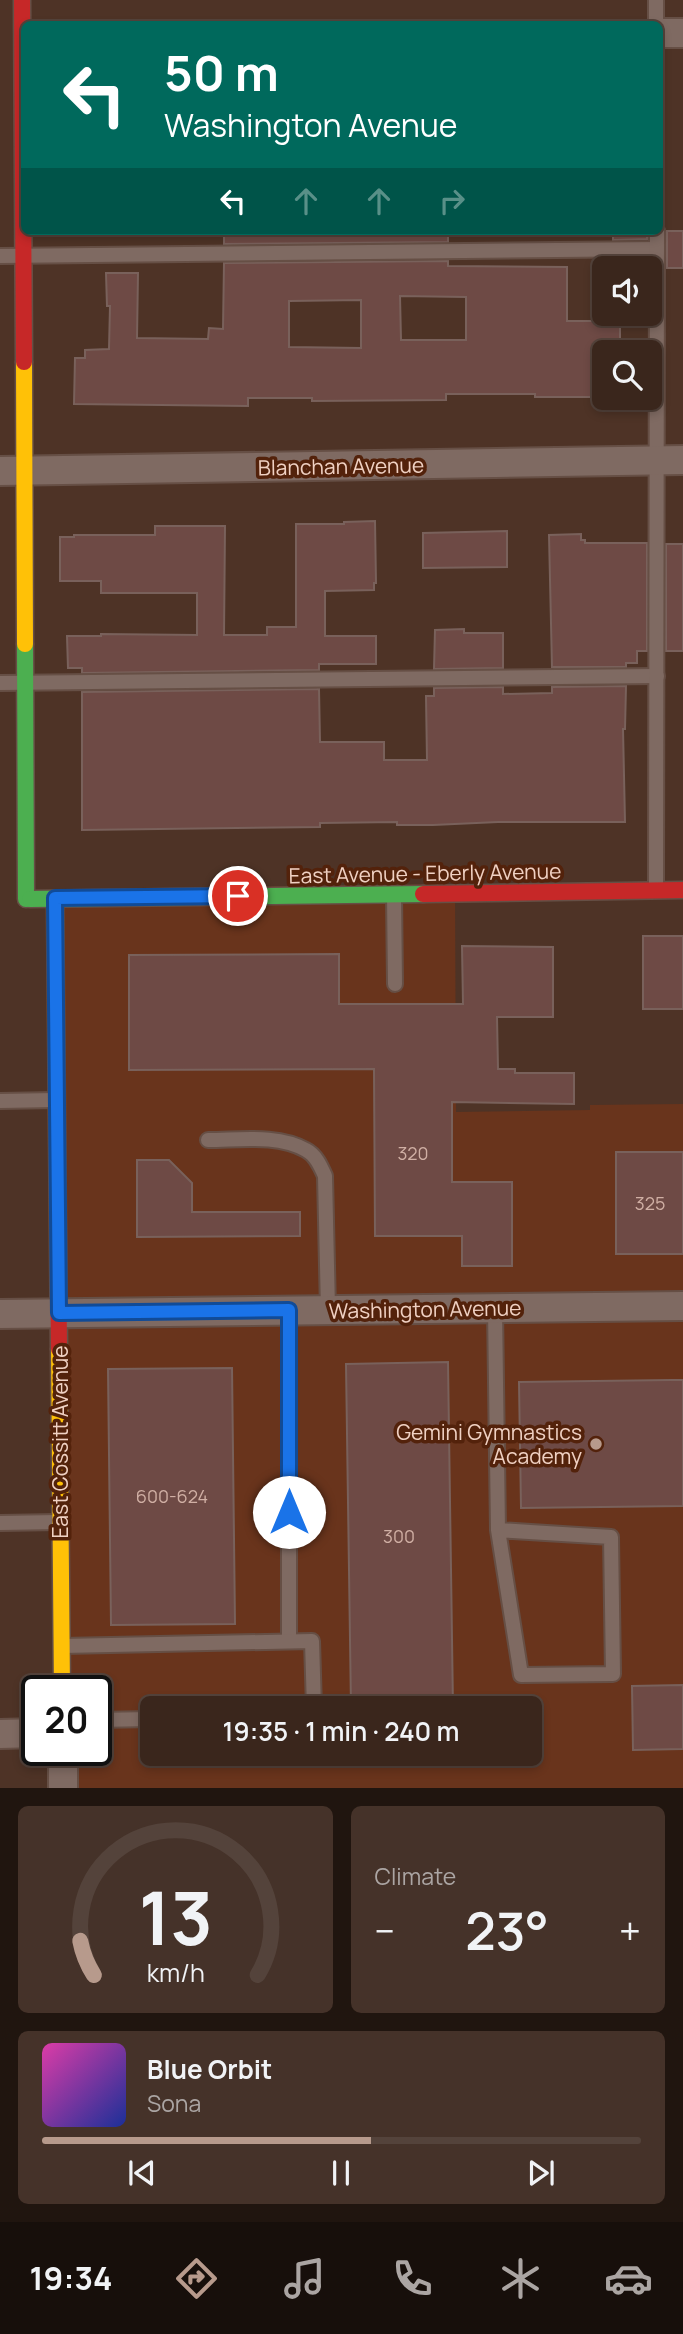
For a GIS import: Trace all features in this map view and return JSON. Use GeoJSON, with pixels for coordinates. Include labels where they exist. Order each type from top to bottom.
{"type":"FeatureCollection","features":[{"type":"Feature","properties":{"kind":"street"},"geometry":{"type":"LineString","coordinates":[[22,0],[15,44],[21,256],[12,471],[24,682],[26,899]]}},
{"type":"Feature","properties":{"kind":"street"},"geometry":{"type":"LineString","coordinates":[[663,33],[683,33]]}},
{"type":"Feature","properties":{"kind":"street","name":"Blanchan Avenue"},"geometry":{"type":"LineString","coordinates":[[12,471],[670,460]]}},
{"type":"Feature","properties":{"kind":"street","name":"East Avenue - Eberly Avenue"},"geometry":{"type":"LineString","coordinates":[[7,901],[55,898],[683,890]]}},
{"type":"Feature","properties":{"kind":"street","name":"East Cossitt Avenue"},"geometry":{"type":"LineString","coordinates":[[55,898],[62,1675]]}},
{"type":"Feature","properties":{"kind":"street","name":"Washington Avenue"},"geometry":{"type":"LineString","coordinates":[[0,1314],[683,1306]]}},
{"type":"Feature","properties":{"kind":"street"},"geometry":{"type":"LineString","coordinates":[[0,1734],[21,1733]]}},
{"type":"Feature","properties":{"kind":"street"},"geometry":{"type":"LineString","coordinates":[[63,1766],[63,1788]]}},
{"type":"Feature","properties":{"kind":"lane"},"geometry":{"type":"LineString","coordinates":[[656,0],[656,21]]}},
{"type":"Feature","properties":{"kind":"lane"},"geometry":{"type":"LineString","coordinates":[[656,891],[657,676],[670,460],[657,235]]}},
{"type":"Feature","properties":{"kind":"lane"},"geometry":{"type":"LineString","coordinates":[[0,256],[657,248]]}},
{"type":"Feature","properties":{"kind":"lane"},"geometry":{"type":"LineString","coordinates":[[0,683],[657,676]]}},
{"type":"Feature","properties":{"kind":"lane"},"geometry":{"type":"LineString","coordinates":[[394,894],[395,984]]}},
{"type":"Feature","properties":{"kind":"lane"},"geometry":{"type":"LineString","coordinates":[[0,1101],[57,1100]]}},
{"type":"Feature","properties":{"kind":"lane"},"geometry":{"type":"LineString","coordinates":[[208,1140],[275,1140],[307,1150],[317,1159],[325,1176],[328,1310]]}},
{"type":"Feature","properties":{"kind":"lane"},"geometry":{"type":"LineString","coordinates":[[495,1308],[498,1530],[521,1675],[613,1674],[611,1537],[498,1530]]}},
{"type":"Feature","properties":{"kind":"lane"},"geometry":{"type":"LineString","coordinates":[[289,1310],[289,1641]]}},
{"type":"Feature","properties":{"kind":"lane"},"geometry":{"type":"LineString","coordinates":[[0,1523],[60,1522]]}},
{"type":"Feature","properties":{"kind":"lane"},"geometry":{"type":"LineString","coordinates":[[62,1646],[312,1641],[314,1696]]}},
{"type":"Feature","properties":{"kind":"lane"},"geometry":{"type":"LineString","coordinates":[[112,1720],[140,1719]]}},
{"type":"Feature","properties":{"kind":"shaded area"},"geometry":{"type":"Polygon","coordinates":[[[455,884],[456,1112],[590,1110],[590,1105],[683,1104],[683,1788],[71,1788],[71,1766],[112,1766],[112,1675],[70,1675],[63,889],[455,884]]]}},
{"type":"Feature","properties":{"kind":"building"},"geometry":{"type":"Polygon","coordinates":[[[667,231],[683,231],[683,268],[667,268],[667,231]]]}},
{"type":"Feature","properties":{"kind":"building"},"geometry":{"type":"Polygon","coordinates":[[[224,235],[448,235],[448,242],[224,244],[224,235]]]}},
{"type":"Feature","properties":{"kind":"building"},"geometry":{"type":"Polygon","coordinates":[[[613,235],[647,235],[647,239],[613,240],[613,235]]]}},
{"type":"Feature","properties":{"kind":"building"},"geometry":{"type":"Polygon","coordinates":[[[448,261],[448,266],[567,267],[567,321],[592,321],[592,326],[620,326],[620,340],[592,340],[592,397],[446,394],[446,400],[312,401],[312,398],[248,398],[248,406],[74,404],[75,358],[85,358],[85,350],[109,349],[110,306],[107,306],[106,273],[138,273],[137,338],[208,339],[209,328],[223,329],[224,263],[448,261]],[[400,296],[401,340],[466,340],[466,297],[400,296]],[[361,300],[289,301],[289,347],[361,348],[361,300]]]}},
{"type":"Feature","properties":{"kind":"building"},"geometry":{"type":"Polygon","coordinates":[[[375,521],[374,590],[325,591],[325,636],[376,636],[376,664],[319,664],[319,670],[82,673],[82,668],[68,668],[67,636],[197,635],[197,593],[101,593],[101,581],[60,581],[60,537],[155,535],[155,526],[225,526],[224,635],[267,635],[267,627],[296,627],[296,524],[375,521]]]}},
{"type":"Feature","properties":{"kind":"building"},"geometry":{"type":"Polygon","coordinates":[[[507,531],[507,567],[423,568],[423,533],[507,531]]]}},
{"type":"Feature","properties":{"kind":"building"},"geometry":{"type":"Polygon","coordinates":[[[581,534],[581,540],[585,540],[585,543],[647,543],[647,651],[637,651],[637,663],[626,663],[626,667],[552,667],[549,535],[581,534]]]}},
{"type":"Feature","properties":{"kind":"building"},"geometry":{"type":"Polygon","coordinates":[[[666,544],[683,544],[683,651],[666,651],[666,544]]]}},
{"type":"Feature","properties":{"kind":"building"},"geometry":{"type":"Polygon","coordinates":[[[464,629],[464,633],[503,633],[503,668],[434,669],[435,630],[464,629]]]}},
{"type":"Feature","properties":{"kind":"building"},"geometry":{"type":"Polygon","coordinates":[[[626,686],[623,729],[625,822],[433,825],[397,825],[397,822],[320,823],[320,827],[82,830],[82,692],[319,689],[320,742],[384,742],[384,760],[427,760],[426,696],[434,696],[434,688],[503,687],[503,694],[552,693],[552,687],[626,686]]]}},
{"type":"Feature","properties":{"kind":"building"},"geometry":{"type":"Polygon","coordinates":[[[643,936],[683,936],[683,1009],[643,1009],[643,936]]]}},
{"type":"Feature","properties":{"kind":"building"},"geometry":{"type":"Polygon","coordinates":[[[462,946],[553,947],[553,1017],[497,1017],[498,1069],[515,1069],[515,1073],[574,1073],[574,1104],[452,1102],[452,1182],[512,1182],[512,1266],[462,1266],[462,1236],[375,1236],[374,1069],[129,1070],[129,955],[339,954],[339,1004],[463,1004],[462,946]]]}},
{"type":"Feature","properties":{"kind":"building"},"geometry":{"type":"Polygon","coordinates":[[[616,1152],[683,1152],[683,1254],[616,1254],[616,1152]]]}},
{"type":"Feature","properties":{"kind":"building"},"geometry":{"type":"Polygon","coordinates":[[[137,1160],[169,1160],[192,1183],[192,1212],[300,1212],[300,1236],[137,1237],[137,1160]]]}},
{"type":"Feature","properties":{"kind":"building"},"geometry":{"type":"Polygon","coordinates":[[[448,1362],[453,1696],[351,1696],[346,1364],[448,1362]]]}},
{"type":"Feature","properties":{"kind":"building"},"geometry":{"type":"Polygon","coordinates":[[[232,1368],[235,1624],[111,1625],[108,1369],[232,1368]]]}},
{"type":"Feature","properties":{"kind":"building","name":"Gemini Gymnastics Academy"},"geometry":{"type":"Polygon","coordinates":[[[683,1380],[683,1506],[521,1508],[519,1382],[683,1380]]]}},
{"type":"Feature","properties":{"kind":"building"},"geometry":{"type":"Polygon","coordinates":[[[683,1685],[683,1749],[633,1750],[632,1686],[683,1685]]]}},
{"type":"Feature","properties":{"kind":"traffic: fast"},"geometry":{"type":"LineString","coordinates":[[25,644],[26,899]]}},
{"type":"Feature","properties":{"kind":"traffic: fast"},"geometry":{"type":"LineString","coordinates":[[30,899],[423,894]]}},
{"type":"Feature","properties":{"kind":"traffic: slow"},"geometry":{"type":"LineString","coordinates":[[24,362],[25,644]]}},
{"type":"Feature","properties":{"kind":"traffic: slow"},"geometry":{"type":"LineString","coordinates":[[59,1349],[62,1675]]}},
{"type":"Feature","properties":{"kind":"traffic: jam"},"geometry":{"type":"LineString","coordinates":[[22,0],[22,21]]}},
{"type":"Feature","properties":{"kind":"traffic: jam"},"geometry":{"type":"LineString","coordinates":[[23,235],[24,362]]}},
{"type":"Feature","properties":{"kind":"traffic: jam"},"geometry":{"type":"LineString","coordinates":[[423,894],[683,890]]}},
{"type":"Feature","properties":{"kind":"traffic: jam"},"geometry":{"type":"LineString","coordinates":[[55,899],[59,1349]]}},
{"type":"Feature","properties":{"kind":"place","name":"Gemini Gymnastics Academy"},"geometry":{"type":"Point","coordinates":[596,1444]}},
{"type":"Feature","properties":{"kind":"route"},"geometry":{"type":"LineString","coordinates":[[238,896],[55,898],[59,1313],[289,1310],[289,1512]]}}]}
